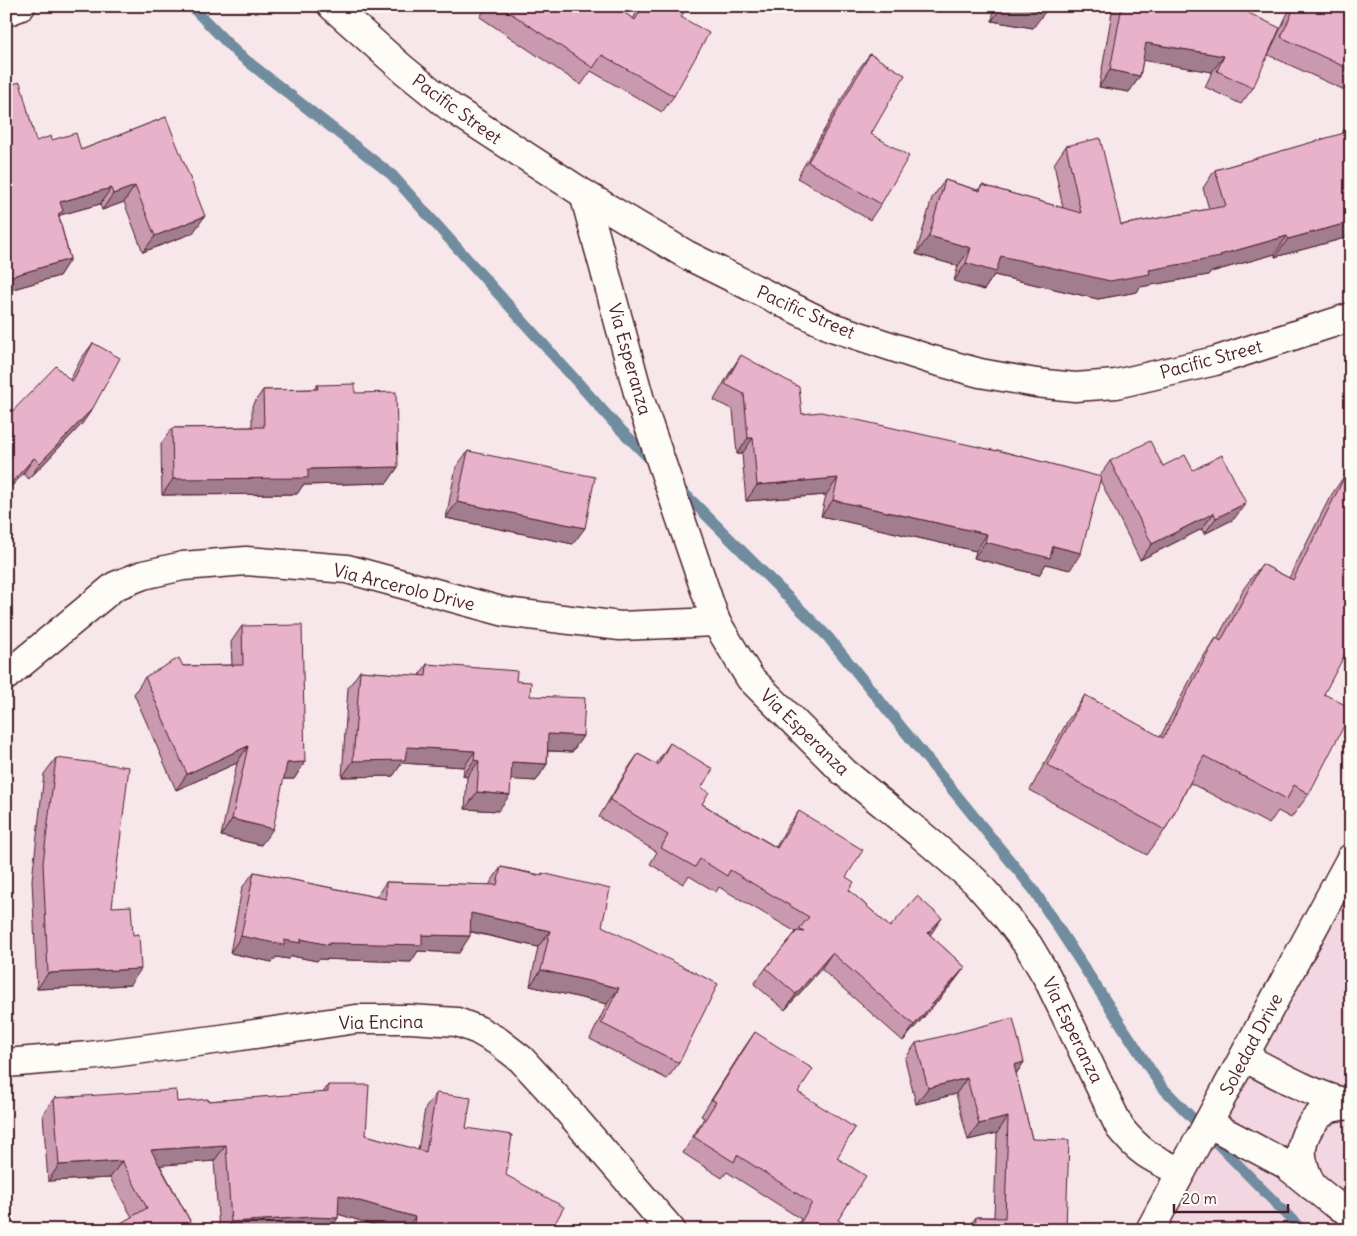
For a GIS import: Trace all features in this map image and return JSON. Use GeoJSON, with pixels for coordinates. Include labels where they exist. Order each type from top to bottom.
{"type":"FeatureCollection","features":[{"type":"Feature","properties":{"kind":"street"},"geometry":{"type":"LineString","coordinates":[[6,12],[21,6]]}},
{"type":"Feature","properties":{"kind":"street","name":"Pacific Street"},"geometry":{"type":"LineString","coordinates":[[332,6],[403,70],[450,108],[584,194],[687,255],[832,327],[980,373],[1036,383],[1075,387],[1116,384],[1215,361],[1351,317]]}},
{"type":"Feature","properties":{"kind":"street","name":"Via Esperanza"},"geometry":{"type":"LineString","coordinates":[[584,194],[640,400],[716,622],[750,678],[844,772],[975,881],[1005,915],[1028,946],[1047,977],[1120,1128],[1133,1144],[1149,1157],[1181,1172]]}},
{"type":"Feature","properties":{"kind":"street","name":"Via Arcerolo Drive"},"geometry":{"type":"LineString","coordinates":[[6,676],[115,586],[143,575],[184,566],[246,561],[347,569],[505,612],[620,626],[716,622]]}},
{"type":"Feature","properties":{"kind":"street","name":"Soledad Drive"},"geometry":{"type":"LineString","coordinates":[[1150,1230],[1351,858]]}},
{"type":"Feature","properties":{"kind":"street","name":"Via Encina"},"geometry":{"type":"LineString","coordinates":[[6,1063],[89,1056],[356,1019],[410,1019],[457,1022],[478,1030],[499,1042],[520,1059],[557,1098],[671,1230]]}},
{"type":"Feature","properties":{"kind":"street"},"geometry":{"type":"LineString","coordinates":[[1244,1058],[1328,1099],[1351,1105]]}},
{"type":"Feature","properties":{"kind":"street"},"geometry":{"type":"LineString","coordinates":[[1312,1186],[1306,1172],[1302,1154],[1307,1132],[1317,1117],[1332,1108],[1351,1105]]}},
{"type":"Feature","properties":{"kind":"street"},"geometry":{"type":"LineString","coordinates":[[1208,1123],[1285,1164],[1332,1202],[1351,1213]]}},
{"type":"Feature","properties":{"kind":"shaded area"},"geometry":{"type":"Polygon","coordinates":[[[1351,881],[1351,1230],[1146,1230],[1351,881]]]}},
{"type":"Feature","properties":{"kind":"building"},"geometry":{"type":"Polygon","coordinates":[[[500,6],[615,6],[635,20],[643,6],[687,6],[681,17],[709,33],[674,96],[602,55],[593,68],[500,6]]]}},
{"type":"Feature","properties":{"kind":"building"},"geometry":{"type":"Polygon","coordinates":[[[1014,6],[1046,6],[1045,12],[1014,6]]]}},
{"type":"Feature","properties":{"kind":"building"},"geometry":{"type":"Polygon","coordinates":[[[1122,6],[1234,6],[1280,28],[1253,88],[1217,71],[1224,56],[1146,43],[1140,76],[1110,70],[1122,6]]]}},
{"type":"Feature","properties":{"kind":"building"},"geometry":{"type":"Polygon","coordinates":[[[1295,6],[1348,6],[1344,16],[1351,19],[1351,70],[1281,37],[1295,6]]]}},
{"type":"Feature","properties":{"kind":"building"},"geometry":{"type":"Polygon","coordinates":[[[870,54],[905,75],[871,134],[909,156],[881,204],[808,162],[870,54]]]}},
{"type":"Feature","properties":{"kind":"building"},"geometry":{"type":"Polygon","coordinates":[[[20,82],[36,141],[51,136],[52,140],[76,133],[81,150],[166,117],[205,216],[155,236],[135,186],[113,194],[111,188],[60,202],[63,211],[58,214],[70,259],[9,277],[6,266],[6,86],[20,82]]]}},
{"type":"Feature","properties":{"kind":"building"},"geometry":{"type":"Polygon","coordinates":[[[1351,131],[1351,222],[1288,239],[1287,236],[1220,255],[1221,257],[1149,270],[1150,274],[1110,281],[1001,256],[996,272],[966,263],[971,248],[929,236],[945,180],[980,191],[982,185],[1081,213],[1066,146],[1100,138],[1121,225],[1226,206],[1215,170],[1351,131]]]}},
{"type":"Feature","properties":{"kind":"building"},"geometry":{"type":"Polygon","coordinates":[[[93,343],[120,358],[93,408],[40,463],[34,458],[12,482],[6,477],[6,418],[56,366],[72,382],[93,343]]]}},
{"type":"Feature","properties":{"kind":"building"},"geometry":{"type":"Polygon","coordinates":[[[741,355],[799,387],[802,414],[821,412],[997,450],[1101,477],[1081,553],[1053,546],[1050,558],[985,542],[987,534],[833,500],[838,478],[757,485],[753,438],[748,438],[744,394],[725,384],[741,355]]]}},
{"type":"Feature","properties":{"kind":"building"},"geometry":{"type":"Polygon","coordinates":[[[355,384],[355,393],[396,392],[398,467],[308,469],[308,478],[173,479],[172,428],[264,427],[263,390],[318,389],[317,385],[355,384]]]}},
{"type":"Feature","properties":{"kind":"building"},"geometry":{"type":"Polygon","coordinates":[[[1150,441],[1163,466],[1185,455],[1193,470],[1222,455],[1246,503],[1216,518],[1214,513],[1152,544],[1110,461],[1150,441]]]}},
{"type":"Feature","properties":{"kind":"building"},"geometry":{"type":"Polygon","coordinates":[[[468,451],[595,477],[585,528],[457,502],[468,451]]]}},
{"type":"Feature","properties":{"kind":"building"},"geometry":{"type":"Polygon","coordinates":[[[1347,472],[1351,474],[1351,643],[1324,694],[1351,708],[1351,712],[1309,794],[1294,785],[1287,799],[1204,756],[1165,830],[1047,765],[1085,695],[1163,738],[1216,638],[1221,641],[1262,564],[1293,580],[1347,472]]]}},
{"type":"Feature","properties":{"kind":"building"},"geometry":{"type":"Polygon","coordinates":[[[302,625],[305,762],[287,763],[273,829],[232,819],[248,746],[187,774],[145,677],[179,658],[183,666],[243,665],[242,626],[302,625]]]}},
{"type":"Feature","properties":{"kind":"building"},"geometry":{"type":"Polygon","coordinates":[[[427,664],[517,671],[516,681],[531,682],[530,696],[585,698],[583,736],[548,734],[547,764],[512,762],[510,795],[477,792],[479,761],[474,760],[475,751],[407,747],[405,760],[353,761],[360,671],[426,676],[427,664]]]}},
{"type":"Feature","properties":{"kind":"building"},"geometry":{"type":"Polygon","coordinates":[[[670,743],[713,769],[701,788],[709,792],[702,804],[777,848],[799,811],[863,850],[846,877],[854,882],[849,890],[890,927],[917,896],[942,918],[928,933],[965,967],[914,1025],[832,953],[796,994],[766,968],[797,931],[804,932],[799,929],[809,917],[730,870],[727,876],[700,859],[695,867],[661,848],[668,835],[610,800],[638,754],[658,765],[670,743]]]}},
{"type":"Feature","properties":{"kind":"building"},"geometry":{"type":"Polygon","coordinates":[[[56,758],[129,767],[112,907],[131,906],[133,935],[139,934],[141,969],[48,973],[43,863],[56,758]]]}},
{"type":"Feature","properties":{"kind":"building"},"geometry":{"type":"Polygon","coordinates":[[[501,867],[542,876],[542,873],[610,889],[602,926],[718,984],[679,1063],[601,1023],[619,988],[541,970],[550,931],[471,913],[470,936],[422,935],[422,945],[329,943],[329,945],[301,939],[301,943],[284,940],[284,945],[241,936],[254,872],[386,899],[386,882],[497,885],[501,867]]]}},
{"type":"Feature","properties":{"kind":"building"},"geometry":{"type":"Polygon","coordinates":[[[1013,1018],[1024,1062],[1014,1065],[1032,1139],[1069,1140],[1066,1228],[1056,1227],[1056,1230],[975,1230],[976,1217],[1005,1218],[1008,1117],[979,1124],[967,1078],[928,1088],[916,1043],[1013,1018]]]}},
{"type":"Feature","properties":{"kind":"building"},"geometry":{"type":"Polygon","coordinates":[[[755,1032],[813,1069],[798,1092],[855,1128],[837,1158],[866,1176],[838,1220],[850,1228],[849,1230],[796,1230],[812,1203],[737,1155],[734,1162],[694,1137],[716,1102],[712,1100],[755,1032]]]}},
{"type":"Feature","properties":{"kind":"building"},"geometry":{"type":"Polygon","coordinates":[[[328,1085],[369,1085],[366,1135],[426,1152],[436,1093],[471,1098],[466,1128],[512,1135],[506,1175],[564,1207],[553,1227],[558,1230],[413,1230],[415,1217],[339,1195],[338,1218],[311,1217],[231,1222],[226,1145],[151,1150],[195,1230],[109,1230],[147,1208],[122,1161],[59,1165],[54,1098],[176,1090],[177,1102],[208,1099],[208,1101],[328,1092],[328,1085]]]}},
{"type":"Feature","properties":{"kind":"waterway"},"geometry":{"type":"LineString","coordinates":[[191,6],[237,53],[392,175],[614,423],[654,463]]}},
{"type":"Feature","properties":{"kind":"waterway"},"geometry":{"type":"LineString","coordinates":[[678,487],[828,637],[1033,889],[1161,1086],[1302,1230]]}}]}
